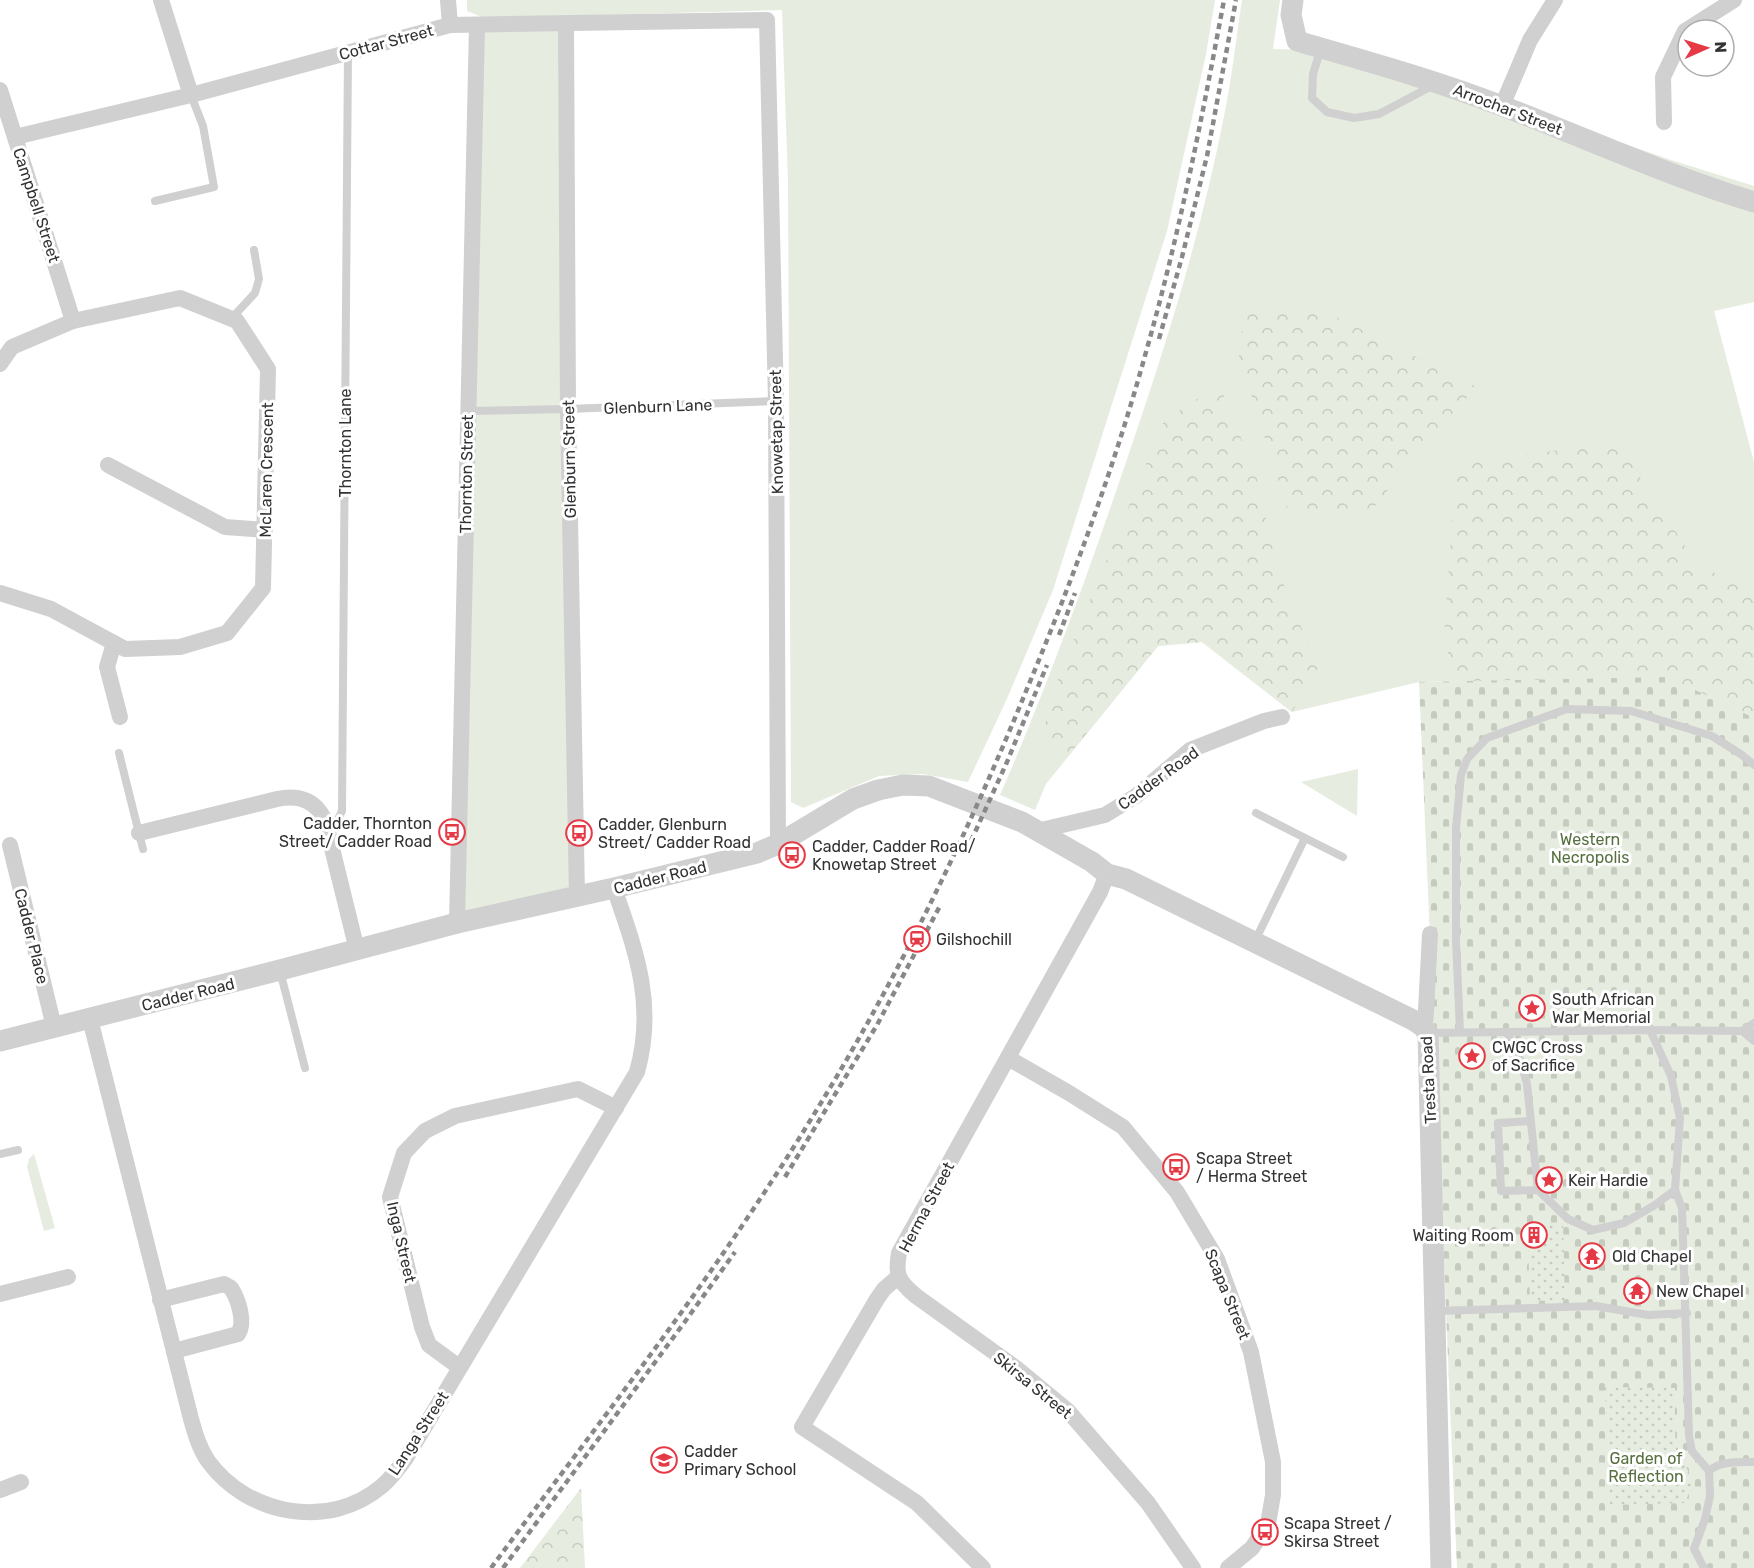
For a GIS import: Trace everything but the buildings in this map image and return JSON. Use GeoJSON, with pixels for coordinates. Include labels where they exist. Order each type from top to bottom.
{"type":"FeatureCollection","features":[{"type":"Feature","properties":{"kind":"street"},"geometry":{"type":"LineString","coordinates":[[161,0],[191,95]]}},
{"type":"Feature","properties":{"kind":"street"},"geometry":{"type":"LineString","coordinates":[[448,0],[450,25]]}},
{"type":"Feature","properties":{"kind":"street","name":"Arrochar Street"},"geometry":{"type":"LineString","coordinates":[[1293,0],[1291,15],[1297,41],[1438,82],[1707,188],[1754,202]]}},
{"type":"Feature","properties":{"kind":"street"},"geometry":{"type":"LineString","coordinates":[[1502,106],[1530,40],[1555,0]]}},
{"type":"Feature","properties":{"kind":"street"},"geometry":{"type":"LineString","coordinates":[[1664,122],[1663,77],[1686,31],[1734,0]]}},
{"type":"Feature","properties":{"kind":"street","name":"Cottar Street"},"geometry":{"type":"LineString","coordinates":[[15,137],[191,95],[450,25],[766,20]]}},
{"type":"Feature","properties":{"kind":"street","name":"Knowetap Street"},"geometry":{"type":"LineString","coordinates":[[766,20],[776,401],[778,844]]}},
{"type":"Feature","properties":{"kind":"street","name":"Glenburn Street"},"geometry":{"type":"LineString","coordinates":[[566,22],[568,409],[577,896]]}},
{"type":"Feature","properties":{"kind":"street","name":"Thornton Street"},"geometry":{"type":"LineString","coordinates":[[457,923],[477,26]]}},
{"type":"Feature","properties":{"kind":"street","name":"Campbell Street"},"geometry":{"type":"LineString","coordinates":[[0,90],[73,321]]}},
{"type":"Feature","properties":{"kind":"street","name":"McLaren Crescent"},"geometry":{"type":"LineString","coordinates":[[0,364],[12,347],[73,321],[180,298],[237,321],[268,369],[263,588],[227,633],[180,647],[125,649],[51,609],[0,593]]}},
{"type":"Feature","properties":{"kind":"street"},"geometry":{"type":"LineString","coordinates":[[108,465],[225,527],[265,530]]}},
{"type":"Feature","properties":{"kind":"street"},"geometry":{"type":"LineString","coordinates":[[114,643],[107,667],[120,717]]}},
{"type":"Feature","properties":{"kind":"street","name":"Cadder Road"},"geometry":{"type":"LineString","coordinates":[[0,1041],[457,923],[757,853],[778,844],[853,799],[878,790],[903,785],[929,786],[1030,826],[1105,815],[1136,796],[1190,750],[1264,721],[1282,717]]}},
{"type":"Feature","properties":{"kind":"street"},"geometry":{"type":"LineString","coordinates":[[141,841],[287,797],[302,798],[315,805],[326,824],[357,950]]}},
{"type":"Feature","properties":{"kind":"street","name":"Tresta Road"},"geometry":{"type":"LineString","coordinates":[[1030,826],[1092,862],[1107,874],[1126,879],[1413,1020],[1427,1031],[1441,1568]]}},
{"type":"Feature","properties":{"kind":"street","name":"Cadder Place"},"geometry":{"type":"LineString","coordinates":[[10,845],[54,1027]]}},
{"type":"Feature","properties":{"kind":"street","name":"Herma Street"},"geometry":{"type":"LineString","coordinates":[[898,1277],[899,1253],[1100,892],[1107,874]]}},
{"type":"Feature","properties":{"kind":"street","name":"Langa Street"},"geometry":{"type":"LineString","coordinates":[[90,1019],[194,1431],[203,1452],[214,1468],[236,1489],[255,1501],[273,1508],[323,1512],[346,1507],[364,1499],[383,1486],[406,1458],[637,1072],[643,1049],[645,1016],[638,959],[614,888]]}},
{"type":"Feature","properties":{"kind":"street"},"geometry":{"type":"LineString","coordinates":[[1427,1031],[1430,934]]}},
{"type":"Feature","properties":{"kind":"street","name":"Scapa Street"},"geometry":{"type":"LineString","coordinates":[[1008,1058],[1123,1127],[1177,1191],[1217,1259],[1251,1352],[1274,1462],[1274,1495],[1268,1524],[1252,1548],[1228,1568]]}},
{"type":"Feature","properties":{"kind":"street","name":"Inga Street"},"geometry":{"type":"LineString","coordinates":[[459,1367],[429,1345],[422,1326],[390,1197],[404,1153],[425,1131],[455,1116],[578,1089],[616,1108]]}},
{"type":"Feature","properties":{"kind":"street"},"geometry":{"type":"LineString","coordinates":[[0,1294],[68,1277]]}},
{"type":"Feature","properties":{"kind":"street"},"geometry":{"type":"LineString","coordinates":[[898,1277],[884,1289],[877,1299],[802,1427],[917,1503],[981,1567]]}},
{"type":"Feature","properties":{"kind":"street","name":"Skirsa Street"},"geometry":{"type":"LineString","coordinates":[[898,1277],[916,1296],[1016,1368],[1068,1411],[1148,1503],[1193,1568]]}},
{"type":"Feature","properties":{"kind":"street"},"geometry":{"type":"LineString","coordinates":[[160,1300],[224,1284],[231,1287],[237,1300],[242,1323],[238,1334],[174,1351]]}},
{"type":"Feature","properties":{"kind":"street"},"geometry":{"type":"LineString","coordinates":[[0,1490],[21,1482]]}},
{"type":"Feature","properties":{"kind":"lane"},"geometry":{"type":"LineString","coordinates":[[1321,48],[1313,74],[1312,98],[1327,112],[1354,117],[1379,114],[1438,82]]}},
{"type":"Feature","properties":{"kind":"lane","name":"Thornton Lane"},"geometry":{"type":"LineString","coordinates":[[326,824],[337,821],[342,811],[348,52]]}},
{"type":"Feature","properties":{"kind":"lane"},"geometry":{"type":"LineString","coordinates":[[155,201],[214,186],[203,126],[191,95]]}},
{"type":"Feature","properties":{"kind":"lane"},"geometry":{"type":"LineString","coordinates":[[231,319],[255,293],[260,279],[254,250]]}},
{"type":"Feature","properties":{"kind":"lane","name":"Glenburn Lane"},"geometry":{"type":"LineString","coordinates":[[468,411],[776,401]]}},
{"type":"Feature","properties":{"kind":"lane"},"geometry":{"type":"LineString","coordinates":[[1460,1032],[1456,940],[1456,828],[1461,775],[1467,759],[1487,738],[1567,709],[1631,711],[1712,736],[1754,765]]}},
{"type":"Feature","properties":{"kind":"lane"},"geometry":{"type":"LineString","coordinates":[[119,753],[141,841]]}},
{"type":"Feature","properties":{"kind":"lane"},"geometry":{"type":"LineString","coordinates":[[1256,813],[1343,857]]}},
{"type":"Feature","properties":{"kind":"lane"},"geometry":{"type":"LineString","coordinates":[[1254,942],[1305,838]]}},
{"type":"Feature","properties":{"kind":"lane"},"geometry":{"type":"LineString","coordinates":[[280,970],[305,1068]]}},
{"type":"Feature","properties":{"kind":"lane"},"geometry":{"type":"LineString","coordinates":[[1742,1031],[1754,1023]]}},
{"type":"Feature","properties":{"kind":"lane"},"geometry":{"type":"LineString","coordinates":[[1427,1031],[1506,1033],[1650,1030],[1754,1033]]}},
{"type":"Feature","properties":{"kind":"lane"},"geometry":{"type":"LineString","coordinates":[[1650,1030],[1671,1076],[1680,1118],[1675,1190],[1682,1208],[1689,1436],[1692,1451],[1709,1471],[1710,1496],[1705,1519],[1694,1549],[1704,1568]]}},
{"type":"Feature","properties":{"kind":"lane"},"geometry":{"type":"LineString","coordinates":[[1742,1031],[1754,1041]]}},
{"type":"Feature","properties":{"kind":"lane"},"geometry":{"type":"LineString","coordinates":[[1506,1033],[1518,1052],[1527,1084],[1538,1190],[1568,1219],[1593,1230],[1624,1223],[1675,1190]]}},
{"type":"Feature","properties":{"kind":"lane"},"geometry":{"type":"LineString","coordinates":[[1530,1121],[1498,1123],[1502,1191],[1538,1190]]}},
{"type":"Feature","properties":{"kind":"lane"},"geometry":{"type":"LineString","coordinates":[[0,1154],[18,1150]]}},
{"type":"Feature","properties":{"kind":"lane"},"geometry":{"type":"LineString","coordinates":[[1435,1311],[1596,1306],[1648,1315],[1687,1313]]}},
{"type":"Feature","properties":{"kind":"lane"},"geometry":{"type":"LineString","coordinates":[[1709,1471],[1714,1466],[1754,1462]]}},
{"type":"Feature","properties":{"kind":"green space"},"geometry":{"type":"Polygon","coordinates":[[[467,0],[1215,0],[1206,54],[1167,231],[1053,590],[1006,701],[968,782],[923,774],[879,776],[803,808],[791,802],[788,181],[782,10],[562,16],[565,408],[469,410],[482,17],[467,11],[467,0]]]}},
{"type":"Feature","properties":{"kind":"green space"},"geometry":{"type":"Polygon","coordinates":[[[1242,0],[1280,0],[1273,49],[1360,51],[1668,159],[1754,186],[1754,302],[1714,311],[1754,462],[1754,718],[1668,677],[1419,682],[1292,712],[1202,642],[1158,646],[1046,784],[1035,810],[1000,795],[1034,714],[1081,590],[1154,379],[1193,249],[1215,160],[1242,0]]]}},
{"type":"Feature","properties":{"kind":"green space"},"geometry":{"type":"Polygon","coordinates":[[[1318,308],[1477,387],[1424,444],[1371,511],[1287,508],[1239,357],[1244,312],[1318,308]]]}},
{"type":"Feature","properties":{"kind":"green space"},"geometry":{"type":"Polygon","coordinates":[[[1219,384],[1256,475],[1277,568],[1318,668],[1292,712],[1202,642],[1158,646],[1069,755],[1041,738],[1060,673],[1164,421],[1219,384]]]}},
{"type":"Feature","properties":{"kind":"green space"},"geometry":{"type":"Polygon","coordinates":[[[566,411],[575,892],[461,920],[469,413],[566,411]]]}},
{"type":"Feature","properties":{"kind":"green space"},"geometry":{"type":"Polygon","coordinates":[[[1617,442],[1697,564],[1754,593],[1754,718],[1676,681],[1456,681],[1444,639],[1456,464],[1617,442]]]}},
{"type":"Feature","properties":{"kind":"green space","name":"Western Necropolis"},"geometry":{"type":"Polygon","coordinates":[[[1668,677],[1754,718],[1754,1568],[1457,1568],[1419,682],[1668,677]]]}},
{"type":"Feature","properties":{"kind":"green space"},"geometry":{"type":"Polygon","coordinates":[[[1358,769],[1357,816],[1301,782],[1358,769]]]}},
{"type":"Feature","properties":{"kind":"green space"},"geometry":{"type":"Polygon","coordinates":[[[34,1154],[55,1228],[44,1231],[27,1167],[29,1159],[34,1154]]]}},
{"type":"Feature","properties":{"kind":"green space"},"geometry":{"type":"Polygon","coordinates":[[[1563,1223],[1565,1300],[1530,1301],[1528,1243],[1540,1242],[1539,1224],[1563,1223]]]}},
{"type":"Feature","properties":{"kind":"green space","name":"Garden of Reflection"},"geometry":{"type":"Polygon","coordinates":[[[1605,1387],[1675,1388],[1676,1439],[1691,1480],[1689,1494],[1684,1503],[1610,1505],[1605,1387]]]}},
{"type":"Feature","properties":{"kind":"green space"},"geometry":{"type":"Polygon","coordinates":[[[581,1488],[585,1568],[520,1568],[581,1488]]]}},
{"type":"Feature","properties":{"kind":"railway"},"geometry":{"type":"LineString","coordinates":[[491,1568],[654,1349],[772,1182],[871,1018],[955,853],[1046,643],[1093,520],[1121,436],[1158,308],[1179,221],[1224,0]]}},
{"type":"Feature","properties":{"kind":"railway"},"geometry":{"type":"LineString","coordinates":[[1159,339],[1207,156],[1236,0]]}},
{"type":"Feature","properties":{"kind":"railway"},"geometry":{"type":"LineString","coordinates":[[1059,635],[1075,593]]}},
{"type":"Feature","properties":{"kind":"railway"},"geometry":{"type":"LineString","coordinates":[[971,841],[1047,665]]}},
{"type":"Feature","properties":{"kind":"railway"},"geometry":{"type":"LineString","coordinates":[[785,1177],[877,1025],[941,904]]}},
{"type":"Feature","properties":{"kind":"railway"},"geometry":{"type":"LineString","coordinates":[[503,1568],[735,1252]]}},
{"type":"Feature","properties":{"kind":"place","name":"Cadder, Thornton Street/ Cadder Road"},"geometry":{"type":"Point","coordinates":[452,832]}},
{"type":"Feature","properties":{"kind":"place","name":"Cadder, Glenburn Street/ Cadder Road"},"geometry":{"type":"Point","coordinates":[579,833]}},
{"type":"Feature","properties":{"kind":"place","name":"Cadder, Cadder Road/ Knowetap Street"},"geometry":{"type":"Point","coordinates":[792,855]}},
{"type":"Feature","properties":{"kind":"place","name":"Gilshochill"},"geometry":{"type":"Point","coordinates":[917,939]}},
{"type":"Feature","properties":{"kind":"place","name":"South African War Memorial"},"geometry":{"type":"Point","coordinates":[1532,1008]}},
{"type":"Feature","properties":{"kind":"place","name":"CWGC Cross of Sacrifice"},"geometry":{"type":"Point","coordinates":[1472,1056]}},
{"type":"Feature","properties":{"kind":"place","name":"Scapa Street / Herma Street"},"geometry":{"type":"Point","coordinates":[1176,1167]}},
{"type":"Feature","properties":{"kind":"place","name":"Keir Hardie"},"geometry":{"type":"Point","coordinates":[1549,1180]}},
{"type":"Feature","properties":{"kind":"place","name":"Waiting Room"},"geometry":{"type":"Point","coordinates":[1534,1235]}},
{"type":"Feature","properties":{"kind":"place","name":"Old Chapel"},"geometry":{"type":"Point","coordinates":[1592,1256]}},
{"type":"Feature","properties":{"kind":"place","name":"New Chapel"},"geometry":{"type":"Point","coordinates":[1637,1291]}},
{"type":"Feature","properties":{"kind":"place","name":"Cadder Primary School"},"geometry":{"type":"Point","coordinates":[664,1460]}},
{"type":"Feature","properties":{"kind":"place","name":"Scapa Street / Skirsa Street"},"geometry":{"type":"Point","coordinates":[1265,1532]}}]}
